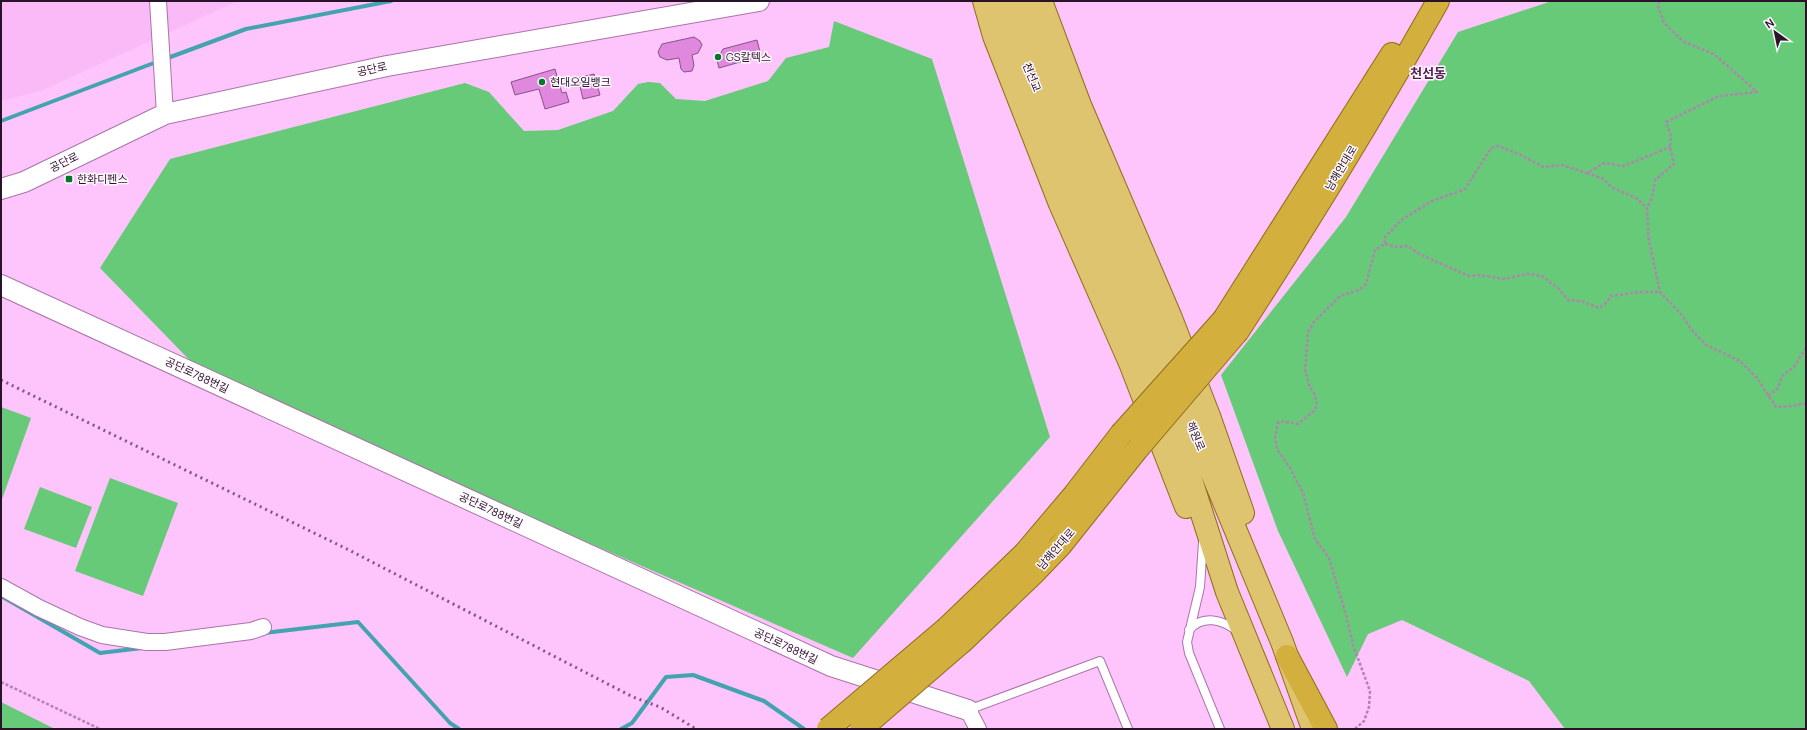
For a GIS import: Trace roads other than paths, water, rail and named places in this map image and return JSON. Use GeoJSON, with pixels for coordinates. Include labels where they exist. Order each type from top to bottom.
{"type":"FeatureCollection","features":[{"type":"Feature","properties":{"kind":"highway","name":"남해안대로"},"geometry":{"type":"LineString","coordinates":[[955,634],[1074,495],[1121,434],[1231,325],[1426,1]]}},
{"type":"Feature","properties":{"kind":"highway","name":"남해안대로"},"geometry":{"type":"LineString","coordinates":[[955,634],[1035,572],[1060,546],[1139,447],[1231,325],[1287,256],[1378,108],[1438,1]]}},
{"type":"Feature","properties":{"kind":"highway"},"geometry":{"type":"LineString","coordinates":[[828,729],[955,634]]}},
{"type":"Feature","properties":{"kind":"highway"},"geometry":{"type":"LineString","coordinates":[[861,729],[955,634]]}},
{"type":"Feature","properties":{"kind":"highway"},"geometry":{"type":"LineString","coordinates":[[1284,649],[1326,729]]}},
{"type":"Feature","properties":{"kind":"main road"},"geometry":{"type":"LineString","coordinates":[[984,1],[991,26],[1060,204],[1130,363],[1183,499],[1228,592]]}},
{"type":"Feature","properties":{"kind":"main road"},"geometry":{"type":"LineString","coordinates":[[991,26],[993,1]]}},
{"type":"Feature","properties":{"kind":"main road","name":"천선교"},"geometry":{"type":"LineString","coordinates":[[1003,1],[1069,149]]}},
{"type":"Feature","properties":{"kind":"main road","name":"천선교"},"geometry":{"type":"LineString","coordinates":[[1024,1],[1069,149]]}},
{"type":"Feature","properties":{"kind":"main road"},"geometry":{"type":"LineString","coordinates":[[1036,1],[1045,11],[1080,105],[1172,318],[1209,416],[1244,517],[1284,649]]}},
{"type":"Feature","properties":{"kind":"main road","name":"해원로"},"geometry":{"type":"LineString","coordinates":[[1069,149],[1176,433],[1228,592],[1283,729]]}},
{"type":"Feature","properties":{"kind":"main road","name":"해원로"},"geometry":{"type":"LineString","coordinates":[[1069,149],[1284,649],[1313,729]]}},
{"type":"Feature","properties":{"kind":"street"},"geometry":{"type":"LineString","coordinates":[[158,1],[165,114]]}},
{"type":"Feature","properties":{"kind":"street","name":"공단로"},"geometry":{"type":"LineString","coordinates":[[1,189],[24,182],[165,114],[387,66],[759,1]]}},
{"type":"Feature","properties":{"kind":"street","name":"공단로788번길"},"geometry":{"type":"LineString","coordinates":[[1,285],[831,666],[968,710]]}},
{"type":"Feature","properties":{"kind":"street"},"geometry":{"type":"LineString","coordinates":[[1,587],[24,601],[80,627],[102,635],[147,642],[165,642],[251,631],[263,628]]}},
{"type":"Feature","properties":{"kind":"street"},"geometry":{"type":"LineString","coordinates":[[968,710],[978,729]]}},
{"type":"Feature","properties":{"kind":"lane"},"geometry":{"type":"LineString","coordinates":[[1203,542],[1200,587],[1187,642],[1189,653],[1220,729]]}},
{"type":"Feature","properties":{"kind":"lane"},"geometry":{"type":"LineString","coordinates":[[1189,630],[1201,622],[1211,620],[1221,621],[1240,632],[1248,644]]}},
{"type":"Feature","properties":{"kind":"lane"},"geometry":{"type":"LineString","coordinates":[[968,710],[1100,661],[1128,729]]}},
{"type":"Feature","properties":{"kind":"waterway"},"geometry":{"type":"LineString","coordinates":[[165,59],[246,29],[391,1]]}},
{"type":"Feature","properties":{"kind":"waterway"},"geometry":{"type":"LineString","coordinates":[[1,121],[159,61]]}},
{"type":"Feature","properties":{"kind":"waterway"},"geometry":{"type":"LineString","coordinates":[[1,596],[100,653],[142,648]]}},
{"type":"Feature","properties":{"kind":"waterway"},"geometry":{"type":"LineString","coordinates":[[264,633],[358,622],[450,723],[459,729]]}},
{"type":"Feature","properties":{"kind":"waterway"},"geometry":{"type":"LineString","coordinates":[[621,729],[632,723],[666,677],[693,675],[764,701],[804,729]]}},
{"type":"Feature","properties":{"kind":"railway"},"geometry":{"type":"LineString","coordinates":[[1,380],[347,549],[633,697],[660,707],[696,729]]}},
{"type":"Feature","properties":{"kind":"place","name":"GS칼텍스"},"geometry":{"type":"Point","coordinates":[718,57]}},
{"type":"Feature","properties":{"kind":"place","name":"현대오일뱅크"},"geometry":{"type":"Point","coordinates":[542,82]}},
{"type":"Feature","properties":{"kind":"place","name":"한화디펜스"},"geometry":{"type":"Point","coordinates":[69,179]}},
{"type":"Feature","properties":{"kind":"district","name":"천선동"},"geometry":{"type":"Point","coordinates":[1428,73]}}]}
